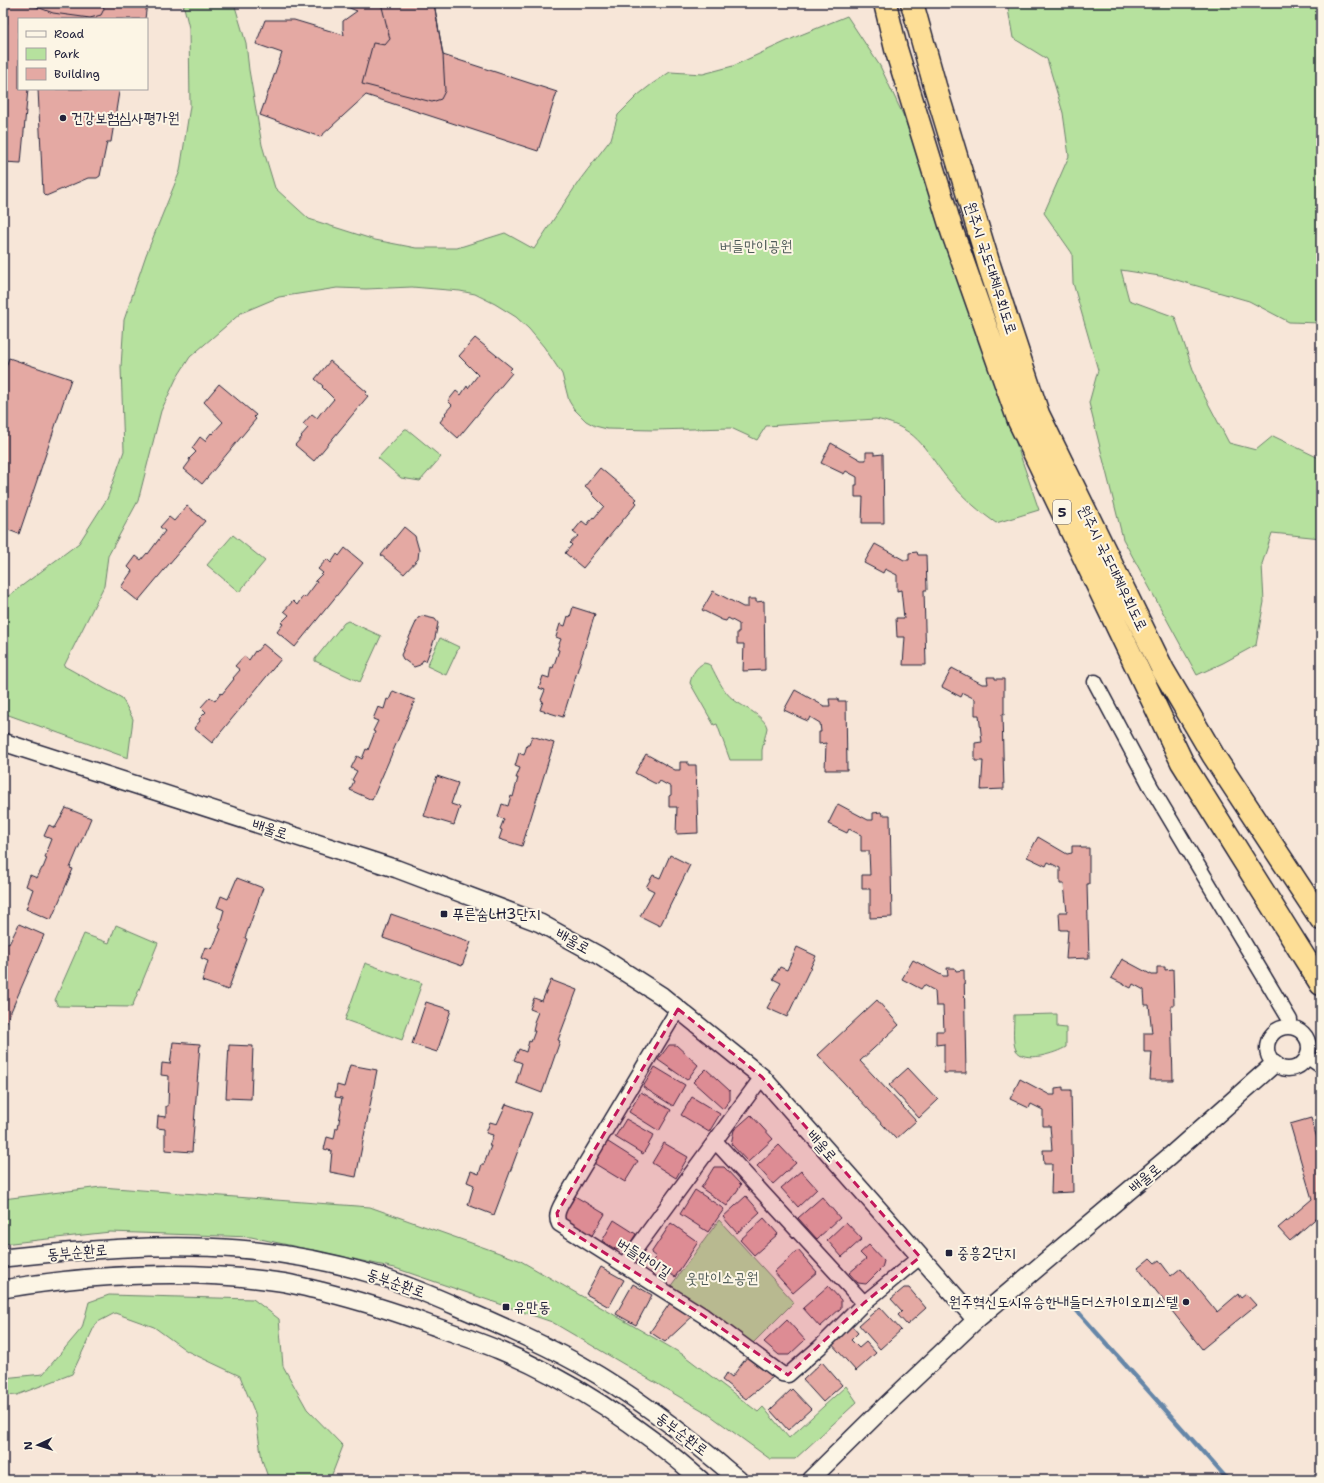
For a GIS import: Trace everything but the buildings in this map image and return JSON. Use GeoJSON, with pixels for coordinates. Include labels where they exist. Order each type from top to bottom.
{"type":"FeatureCollection","features":[{"type":"Feature","properties":{"kind":"highway"},"geometry":{"type":"LineString","coordinates":[[870,3],[896,49]]}},
{"type":"Feature","properties":{"kind":"highway","name":"5"},"geometry":{"type":"LineString","coordinates":[[885,3],[896,49],[952,231],[1019,421],[1182,762],[1321,984]]}},
{"type":"Feature","properties":{"kind":"highway","name":"원주시 국도대체우회도로"},"geometry":{"type":"LineString","coordinates":[[912,3],[935,86],[989,265],[1038,414],[1163,670],[1213,755],[1321,919]]}},
{"type":"Feature","properties":{"kind":"highway"},"geometry":{"type":"LineString","coordinates":[[926,3],[935,86]]}},
{"type":"Feature","properties":{"kind":"street"},"geometry":{"type":"LineString","coordinates":[[1095,682],[1152,787],[1290,1020],[1289,1027]]}},
{"type":"Feature","properties":{"kind":"street","name":"배울로"},"geometry":{"type":"LineString","coordinates":[[3,742],[397,869],[540,923],[598,955],[662,996],[762,1077],[976,1320]]}},
{"type":"Feature","properties":{"kind":"street","name":"버들만이길"},"geometry":{"type":"LineString","coordinates":[[678,1009],[566,1196],[557,1213],[556,1218],[559,1224],[704,1316],[782,1374],[788,1375],[820,1347],[864,1303],[920,1257]]}},
{"type":"Feature","properties":{"kind":"street"},"geometry":{"type":"LineString","coordinates":[[1282,1027],[1296,1028],[1302,1031],[1309,1043],[1310,1050],[1308,1057],[1298,1068],[1290,1070],[1283,1069],[1274,1064],[1268,1055],[1268,1041],[1276,1030],[1282,1027]]}},
{"type":"Feature","properties":{"kind":"street"},"geometry":{"type":"LineString","coordinates":[[1308,1057],[1321,1066]]}},
{"type":"Feature","properties":{"kind":"street","name":"배울로"},"geometry":{"type":"LineString","coordinates":[[810,1480],[878,1412],[976,1320],[1170,1156],[1274,1064]]}},
{"type":"Feature","properties":{"kind":"street"},"geometry":{"type":"LineString","coordinates":[[624,1265],[762,1077]]}},
{"type":"Feature","properties":{"kind":"street"},"geometry":{"type":"LineString","coordinates":[[715,1141],[864,1303]]}},
{"type":"Feature","properties":{"kind":"street","name":"동부순환로"},"geometry":{"type":"LineString","coordinates":[[3,1258],[132,1247],[211,1248],[284,1255],[330,1263],[373,1274],[415,1288],[510,1329],[581,1365],[616,1386],[664,1419],[739,1480]]}},
{"type":"Feature","properties":{"kind":"street","name":"동부순환로"},"geometry":{"type":"LineString","coordinates":[[3,1289],[92,1278],[143,1274],[206,1275],[282,1282],[371,1304],[500,1350],[568,1384],[626,1421],[654,1441],[700,1480]]}},
{"type":"Feature","properties":{"kind":"highlighted area"},"geometry":{"type":"Polygon","coordinates":[[[678,1009],[762,1077],[920,1257],[864,1303],[788,1375],[704,1316],[559,1224],[557,1213],[678,1009]]]}},
{"type":"Feature","properties":{"kind":"green space","name":"버들만이공원"},"geometry":{"type":"Polygon","coordinates":[[[183,3],[234,3],[246,43],[249,70],[262,145],[275,188],[309,219],[375,240],[416,248],[457,248],[505,233],[534,249],[579,181],[611,139],[618,115],[638,95],[652,84],[670,72],[703,74],[733,66],[798,36],[847,16],[880,66],[905,119],[1039,510],[996,523],[957,490],[928,452],[913,436],[891,423],[876,419],[766,426],[757,440],[731,428],[653,430],[607,429],[595,426],[586,421],[574,409],[569,401],[562,374],[544,347],[529,329],[516,317],[475,294],[460,291],[412,287],[366,289],[337,288],[279,297],[241,313],[190,357],[176,379],[161,411],[138,501],[108,556],[104,586],[64,666],[122,698],[133,719],[128,758],[3,713],[3,600],[79,543],[107,499],[124,451],[121,367],[124,320],[146,255],[180,171],[190,106],[189,28],[183,3]]]}},
{"type":"Feature","properties":{"kind":"green space"},"geometry":{"type":"Polygon","coordinates":[[[1007,3],[1321,3],[1321,323],[1289,322],[1249,301],[1166,277],[1121,270],[1129,300],[1175,317],[1198,384],[1229,443],[1256,450],[1273,436],[1321,459],[1321,538],[1272,533],[1262,564],[1264,602],[1256,645],[1197,675],[1123,539],[1089,403],[1098,370],[1073,283],[1072,253],[1044,213],[1069,156],[1063,113],[1047,59],[1013,38],[1007,3]]]}},
{"type":"Feature","properties":{"kind":"green space"},"geometry":{"type":"Polygon","coordinates":[[[405,429],[407,429],[441,457],[420,481],[401,478],[378,458],[405,429]]]}},
{"type":"Feature","properties":{"kind":"green space"},"geometry":{"type":"Polygon","coordinates":[[[233,535],[265,561],[239,592],[207,565],[233,535]]]}},
{"type":"Feature","properties":{"kind":"green space"},"geometry":{"type":"Polygon","coordinates":[[[348,621],[381,636],[360,682],[315,661],[315,659],[344,623],[348,621]]]}},
{"type":"Feature","properties":{"kind":"green space"},"geometry":{"type":"Polygon","coordinates":[[[440,638],[459,647],[446,675],[427,666],[440,638]]]}},
{"type":"Feature","properties":{"kind":"green space"},"geometry":{"type":"Polygon","coordinates":[[[704,663],[711,666],[730,697],[753,712],[765,724],[767,728],[762,750],[762,760],[730,760],[717,724],[714,725],[690,683],[695,671],[704,663]]]}},
{"type":"Feature","properties":{"kind":"green space"},"geometry":{"type":"Polygon","coordinates":[[[116,925],[158,943],[132,1007],[58,1006],[55,1000],[84,934],[109,943],[116,925]]]}},
{"type":"Feature","properties":{"kind":"green space"},"geometry":{"type":"Polygon","coordinates":[[[365,963],[422,983],[402,1040],[345,1020],[365,963]]]}},
{"type":"Feature","properties":{"kind":"green space"},"geometry":{"type":"Polygon","coordinates":[[[1057,1014],[1057,1027],[1066,1028],[1066,1047],[1055,1052],[1033,1057],[1020,1054],[1016,1050],[1014,1043],[1014,1015],[1057,1014]]]}},
{"type":"Feature","properties":{"kind":"green space"},"geometry":{"type":"Polygon","coordinates":[[[101,1187],[370,1207],[519,1260],[682,1354],[758,1412],[763,1407],[789,1438],[846,1386],[857,1402],[795,1459],[770,1459],[707,1413],[552,1322],[395,1268],[251,1237],[110,1232],[3,1244],[3,1199],[101,1187]]]}},
{"type":"Feature","properties":{"kind":"green space","name":"웃만이소공원"},"geometry":{"type":"Polygon","coordinates":[[[719,1220],[794,1302],[753,1343],[670,1287],[719,1220]]]}},
{"type":"Feature","properties":{"kind":"green space"},"geometry":{"type":"Polygon","coordinates":[[[109,1295],[253,1299],[279,1319],[283,1366],[307,1409],[343,1446],[331,1477],[327,1480],[269,1480],[262,1460],[255,1413],[240,1376],[187,1351],[154,1327],[115,1313],[96,1323],[72,1374],[17,1395],[3,1396],[3,1378],[43,1374],[82,1328],[89,1302],[109,1295]]]}},
{"type":"Feature","properties":{"kind":"waterway"},"geometry":{"type":"LineString","coordinates":[[1071,1304],[1228,1480]]}},
{"type":"Feature","properties":{"kind":"place","name":"건강보험심사평가원"},"geometry":{"type":"Point","coordinates":[63,118]}},
{"type":"Feature","properties":{"kind":"place","name":"푸른숨LH3단지"},"geometry":{"type":"Point","coordinates":[444,914]}},
{"type":"Feature","properties":{"kind":"place","name":"중흥2단지"},"geometry":{"type":"Point","coordinates":[949,1253]}},
{"type":"Feature","properties":{"kind":"place","name":"원주혁신도시유승한내들더스카이오피스텔"},"geometry":{"type":"Point","coordinates":[1186,1302]}},
{"type":"Feature","properties":{"kind":"place","name":"유만동"},"geometry":{"type":"Point","coordinates":[506,1307]}}]}
